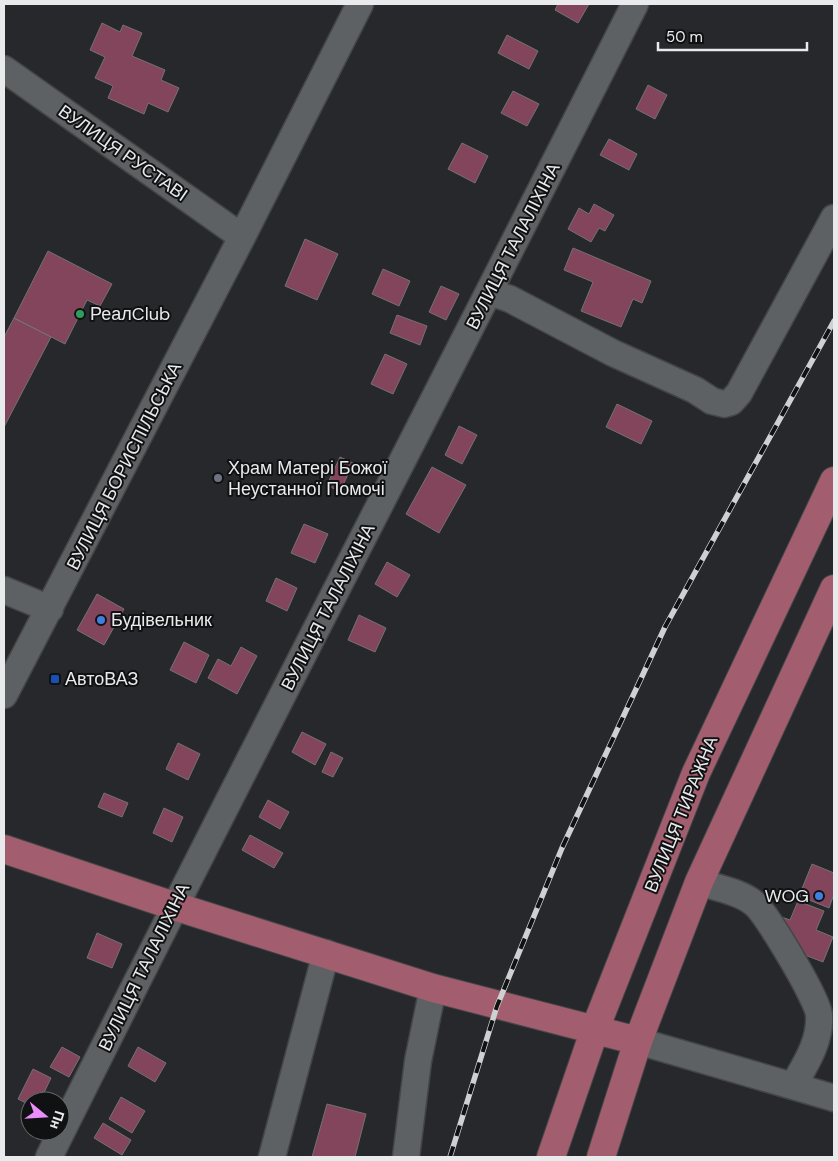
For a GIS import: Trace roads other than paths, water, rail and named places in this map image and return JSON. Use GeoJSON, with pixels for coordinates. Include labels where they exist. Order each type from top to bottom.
{"type":"FeatureCollection","features":[{"type":"Feature","properties":{"kind":"main road","name":"ВУЛИЦЯ ТИРАЖНА"},"geometry":{"type":"LineString","coordinates":[[551,1157],[595,1029],[696,773],[834,481]]}},
{"type":"Feature","properties":{"kind":"main road"},"geometry":{"type":"LineString","coordinates":[[601,1157],[638,1041],[699,882],[834,589]]}},
{"type":"Feature","properties":{"kind":"main road"},"geometry":{"type":"LineString","coordinates":[[4,849],[174,906],[433,988],[638,1041]]}},
{"type":"Feature","properties":{"kind":"street","name":"ВУЛИЦЯ БОРИСПІЛЬСЬКА"},"geometry":{"type":"LineString","coordinates":[[4,695],[50,609],[360,4]]}},
{"type":"Feature","properties":{"kind":"street","name":"ВУЛИЦЯ ТАЛАЛІХІНА"},"geometry":{"type":"LineString","coordinates":[[49,1157],[174,906],[636,4]]}},
{"type":"Feature","properties":{"kind":"street","name":"ВУЛИЦЯ РУСТАВІ"},"geometry":{"type":"LineString","coordinates":[[4,69],[242,236]]}},
{"type":"Feature","properties":{"kind":"street"},"geometry":{"type":"LineString","coordinates":[[490,292],[510,299],[613,353],[724,404],[731,402],[739,393],[834,218]]}},
{"type":"Feature","properties":{"kind":"street"},"geometry":{"type":"LineString","coordinates":[[4,590],[50,609]]}},
{"type":"Feature","properties":{"kind":"street"},"geometry":{"type":"LineString","coordinates":[[699,882],[732,893],[756,905],[794,962],[819,1014],[812,1052],[793,1086]]}},
{"type":"Feature","properties":{"kind":"street"},"geometry":{"type":"LineString","coordinates":[[272,1157],[326,953]]}},
{"type":"Feature","properties":{"kind":"street"},"geometry":{"type":"LineString","coordinates":[[406,1157],[418,1061],[433,988]]}},
{"type":"Feature","properties":{"kind":"street"},"geometry":{"type":"LineString","coordinates":[[638,1041],[834,1098]]}},
{"type":"Feature","properties":{"kind":"railway"},"geometry":{"type":"LineString","coordinates":[[450,1157],[497,1006],[562,848],[665,627],[834,321]]}},
{"type":"Feature","properties":{"kind":"place","name":"РеалClub"},"geometry":{"type":"Point","coordinates":[80,314]}},
{"type":"Feature","properties":{"kind":"place","name":"Храм Матері Божої Неустанної Помочі"},"geometry":{"type":"Point","coordinates":[218,478]}},
{"type":"Feature","properties":{"kind":"place","name":"Будівельник"},"geometry":{"type":"Point","coordinates":[101,620]}},
{"type":"Feature","properties":{"kind":"place","name":"АвтоВАЗ"},"geometry":{"type":"Point","coordinates":[55,679]}},
{"type":"Feature","properties":{"kind":"place","name":"WOG"},"geometry":{"type":"Point","coordinates":[819,896]}}]}
